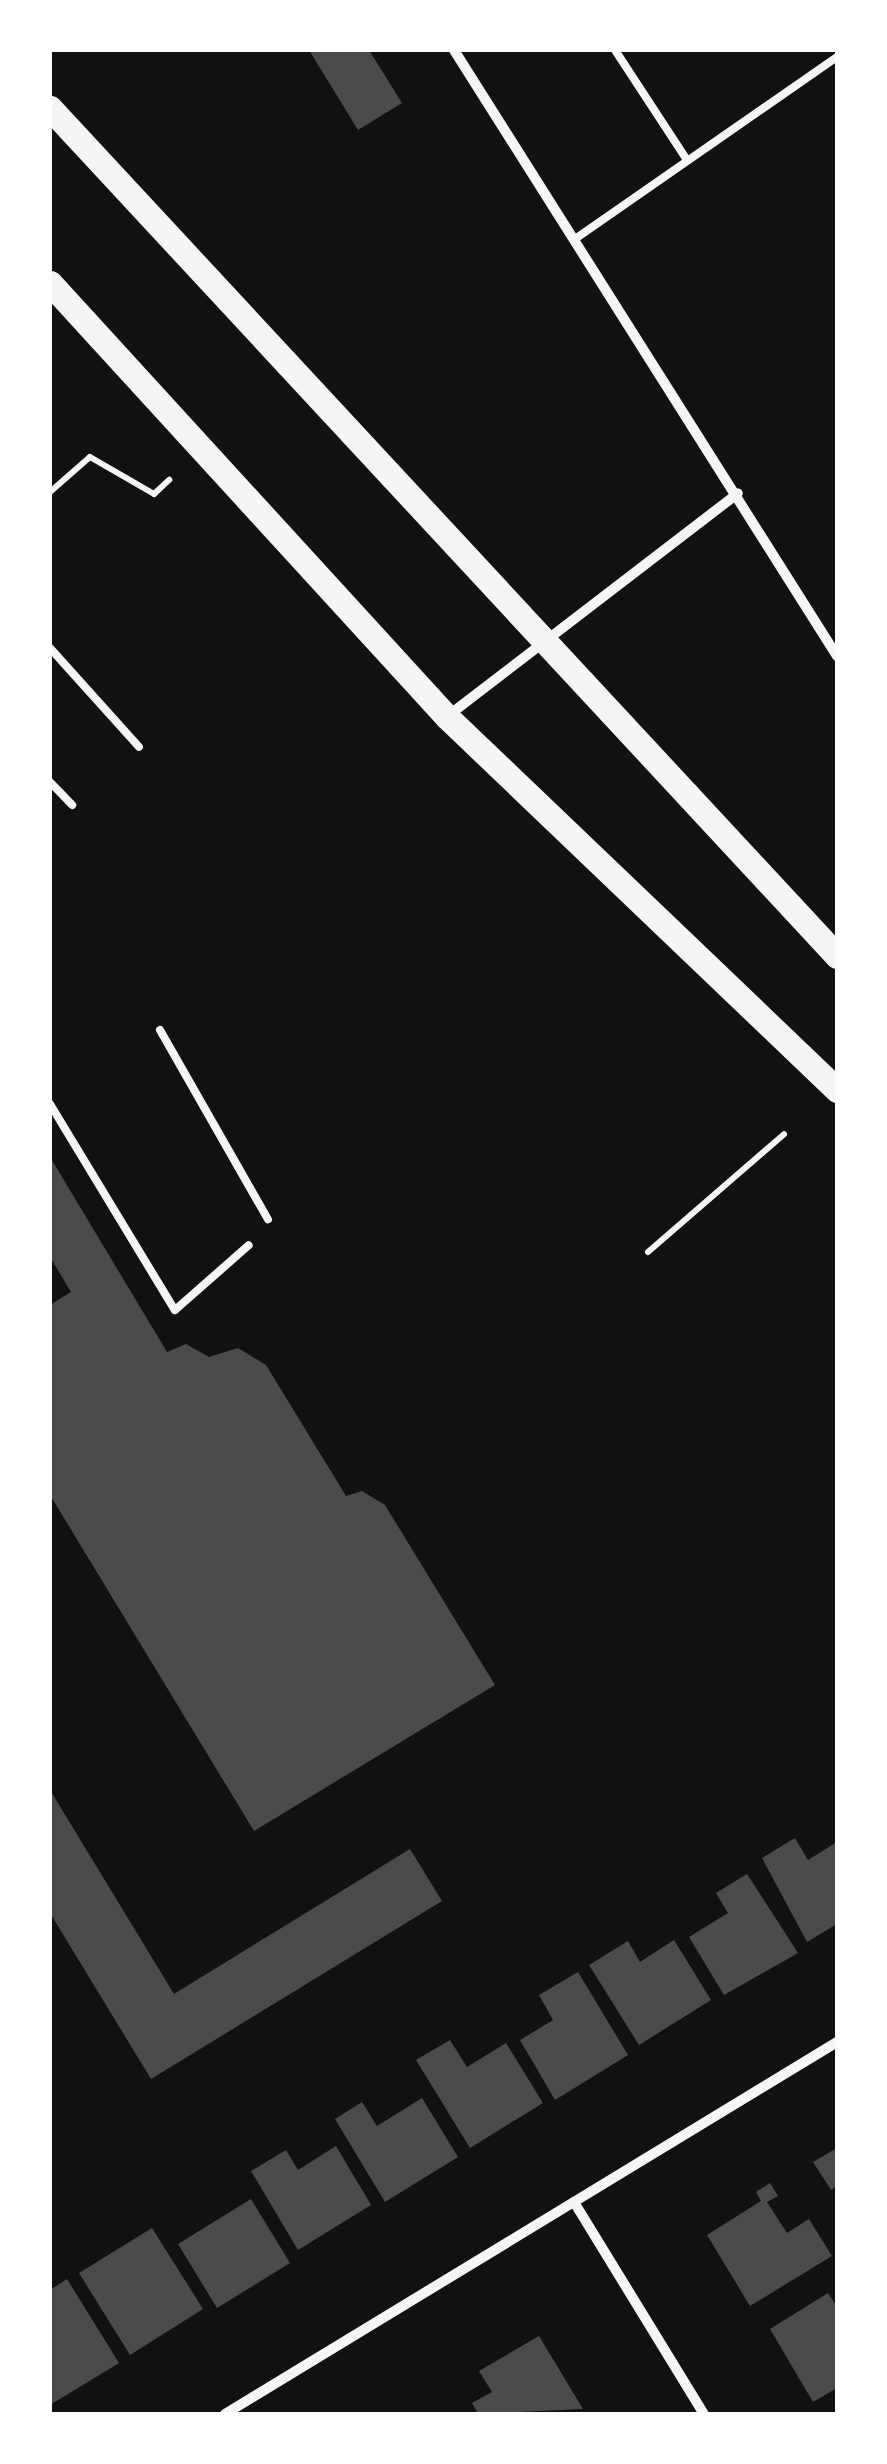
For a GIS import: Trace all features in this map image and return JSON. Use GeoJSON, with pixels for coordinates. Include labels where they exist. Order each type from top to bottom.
{"type":"FeatureCollection","features":[{"type":"Feature","properties":{"kind":"main road"},"geometry":{"type":"LineString","coordinates":[[50,108],[837,956]]}},
{"type":"Feature","properties":{"kind":"main road"},"geometry":{"type":"LineString","coordinates":[[50,283],[447,716],[837,1090]]}},
{"type":"Feature","properties":{"kind":"street"},"geometry":{"type":"LineString","coordinates":[[454,50],[738,493],[837,656]]}},
{"type":"Feature","properties":{"kind":"street"},"geometry":{"type":"LineString","coordinates":[[447,716],[738,493]]}},
{"type":"Feature","properties":{"kind":"street"},"geometry":{"type":"LineString","coordinates":[[225,2414],[837,2042]]}},
{"type":"Feature","properties":{"kind":"street"},"geometry":{"type":"LineString","coordinates":[[574,2202],[704,2414]]}},
{"type":"Feature","properties":{"kind":"lane"},"geometry":{"type":"LineString","coordinates":[[615,50],[687,160]]}},
{"type":"Feature","properties":{"kind":"lane"},"geometry":{"type":"LineString","coordinates":[[575,238],[837,57]]}},
{"type":"Feature","properties":{"kind":"lane"},"geometry":{"type":"LineString","coordinates":[[50,648],[139,748]]}},
{"type":"Feature","properties":{"kind":"lane"},"geometry":{"type":"LineString","coordinates":[[50,782],[72,805]]}},
{"type":"Feature","properties":{"kind":"lane"},"geometry":{"type":"LineString","coordinates":[[160,1030],[268,1219]]}},
{"type":"Feature","properties":{"kind":"lane"},"geometry":{"type":"LineString","coordinates":[[50,1104],[176,1310],[249,1246]]}},
{"type":"Feature","properties":{"kind":"path"},"geometry":{"type":"LineString","coordinates":[[50,492],[90,457],[154,494],[168,480]]}},
{"type":"Feature","properties":{"kind":"path"},"geometry":{"type":"LineString","coordinates":[[648,1252],[784,1134]]}},
{"type":"Feature","properties":{"kind":"building"},"geometry":{"type":"Polygon","coordinates":[[[309,50],[369,50],[402,103],[358,130],[309,50]]]}},
{"type":"Feature","properties":{"kind":"building"},"geometry":{"type":"Polygon","coordinates":[[[50,1157],[167,1352],[186,1344],[209,1357],[238,1348],[266,1365],[346,1496],[362,1491],[385,1505],[495,1685],[254,1831],[50,1495],[50,1305],[71,1292],[50,1257],[50,1157]]]}},
{"type":"Feature","properties":{"kind":"building"},"geometry":{"type":"Polygon","coordinates":[[[50,1790],[174,1994],[410,1849],[442,1901],[151,2079],[50,1913],[50,1790]]]}},
{"type":"Feature","properties":{"kind":"building"},"geometry":{"type":"Polygon","coordinates":[[[795,1838],[808,1860],[837,1842],[837,1924],[807,1942],[762,1858],[795,1838]]]}},
{"type":"Feature","properties":{"kind":"building"},"geometry":{"type":"Polygon","coordinates":[[[747,1874],[798,1953],[724,1995],[689,1937],[728,1913],[716,1893],[747,1874]]]}},
{"type":"Feature","properties":{"kind":"building"},"geometry":{"type":"Polygon","coordinates":[[[674,1940],[711,2000],[639,2045],[589,1965],[628,1941],[640,1962],[674,1940]]]}},
{"type":"Feature","properties":{"kind":"building"},"geometry":{"type":"Polygon","coordinates":[[[578,1972],[628,2055],[555,2100],[520,2040],[553,2020],[539,1995],[578,1972]]]}},
{"type":"Feature","properties":{"kind":"building"},"geometry":{"type":"Polygon","coordinates":[[[450,2040],[467,2067],[506,2043],[543,2103],[470,2148],[416,2060],[450,2040]]]}},
{"type":"Feature","properties":{"kind":"building"},"geometry":{"type":"Polygon","coordinates":[[[422,2098],[458,2157],[385,2202],[335,2119],[362,2102],[377,2126],[422,2098]]]}},
{"type":"Feature","properties":{"kind":"building"},"geometry":{"type":"Polygon","coordinates":[[[336,2146],[371,2205],[298,2250],[251,2171],[286,2150],[298,2170],[336,2146]]]}},
{"type":"Feature","properties":{"kind":"building"},"geometry":{"type":"Polygon","coordinates":[[[837,2148],[837,2186],[831,2190],[813,2162],[837,2148]]]}},
{"type":"Feature","properties":{"kind":"building"},"geometry":{"type":"Polygon","coordinates":[[[770,2183],[778,2196],[767,2202],[787,2233],[809,2219],[832,2256],[750,2306],[707,2235],[761,2201],[756,2192],[770,2183]]]}},
{"type":"Feature","properties":{"kind":"building"},"geometry":{"type":"Polygon","coordinates":[[[251,2199],[290,2263],[217,2308],[178,2244],[251,2199]]]}},
{"type":"Feature","properties":{"kind":"building"},"geometry":{"type":"Polygon","coordinates":[[[152,2228],[203,2309],[130,2355],[79,2273],[152,2228]]]}},
{"type":"Feature","properties":{"kind":"building"},"geometry":{"type":"Polygon","coordinates":[[[67,2279],[119,2363],[50,2405],[50,2290],[67,2279]]]}},
{"type":"Feature","properties":{"kind":"building"},"geometry":{"type":"Polygon","coordinates":[[[828,2293],[837,2307],[837,2388],[813,2402],[770,2329],[828,2293]]]}},
{"type":"Feature","properties":{"kind":"building"},"geometry":{"type":"Polygon","coordinates":[[[539,2336],[583,2409],[478,2414],[472,2403],[492,2392],[479,2371],[539,2336]]]}}]}
